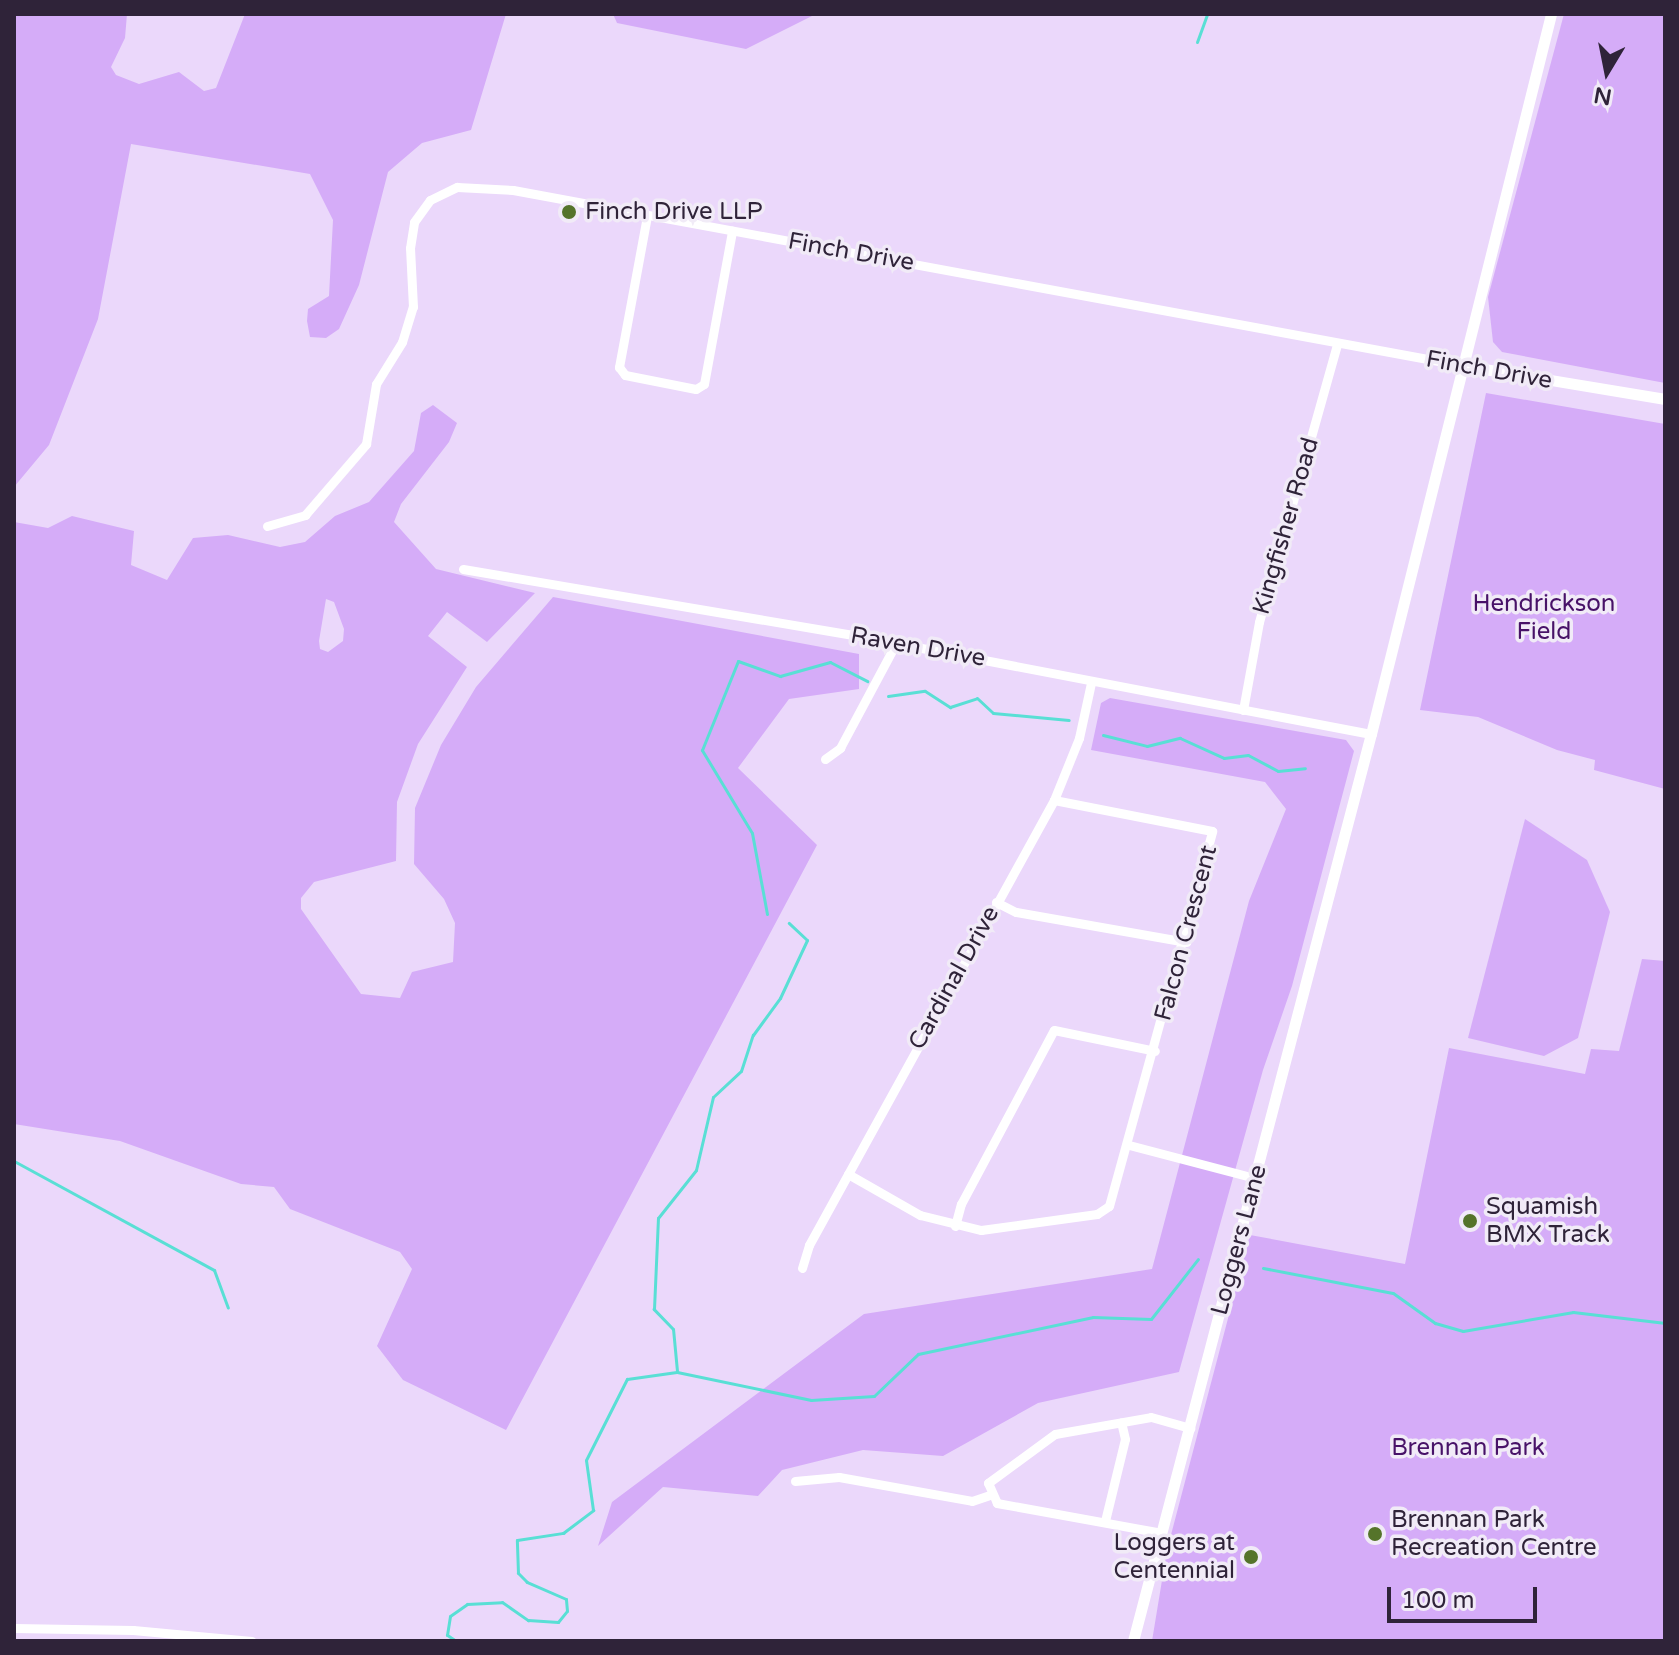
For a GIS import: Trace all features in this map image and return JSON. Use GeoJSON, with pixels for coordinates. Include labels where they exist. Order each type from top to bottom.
{"type":"FeatureCollection","features":[{"type":"Feature","properties":{"kind":"street","name":"Loggers Lane"},"geometry":{"type":"LineString","coordinates":[[1133,1641],[1371,734],[1460,365],[1551,14]]}},
{"type":"Feature","properties":{"kind":"street","name":"Finch Drive"},"geometry":{"type":"LineString","coordinates":[[267,526],[287,525],[305,515],[366,444],[376,384],[411,318],[415,285],[410,239],[418,215],[430,200],[448,189],[470,185],[1337,344],[1665,399]]}},
{"type":"Feature","properties":{"kind":"street"},"geometry":{"type":"LineString","coordinates":[[647,216],[619,367],[625,375],[696,389],[704,384],[732,231]]}},
{"type":"Feature","properties":{"kind":"street","name":"Kingfisher Road"},"geometry":{"type":"LineString","coordinates":[[1243,710],[1259,622],[1337,344]]}},
{"type":"Feature","properties":{"kind":"street","name":"Raven Drive"},"geometry":{"type":"LineString","coordinates":[[463,569],[896,643],[1091,683],[1371,734]]}},
{"type":"Feature","properties":{"kind":"street"},"geometry":{"type":"LineString","coordinates":[[825,759],[840,748],[896,643]]}},
{"type":"Feature","properties":{"kind":"street","name":"Cardinal Drive"},"geometry":{"type":"LineString","coordinates":[[802,1268],[809,1245],[1054,800],[1076,747],[1091,683]]}},
{"type":"Feature","properties":{"kind":"street","name":"Falcon Crescent"},"geometry":{"type":"LineString","coordinates":[[955,1226],[994,1230],[1104,1210],[1113,1198],[1186,942],[1212,831],[1054,800]]}},
{"type":"Feature","properties":{"kind":"street"},"geometry":{"type":"LineString","coordinates":[[996,902],[1016,912],[1186,942]]}},
{"type":"Feature","properties":{"kind":"street"},"geometry":{"type":"LineString","coordinates":[[848,1174],[920,1215],[955,1226],[961,1204],[1054,1030],[1155,1051]]}},
{"type":"Feature","properties":{"kind":"street"},"geometry":{"type":"LineString","coordinates":[[1129,1145],[1255,1178]]}},
{"type":"Feature","properties":{"kind":"street"},"geometry":{"type":"LineString","coordinates":[[1162,1533],[997,1503],[989,1495],[990,1477],[1050,1435],[1151,1417],[1190,1428]]}},
{"type":"Feature","properties":{"kind":"street"},"geometry":{"type":"LineString","coordinates":[[1105,1521],[1125,1439],[1121,1422]]}},
{"type":"Feature","properties":{"kind":"street"},"geometry":{"type":"LineString","coordinates":[[795,1481],[839,1477],[972,1501],[989,1495]]}},
{"type":"Feature","properties":{"kind":"street"},"geometry":{"type":"LineString","coordinates":[[14,1628],[133,1630],[251,1641]]}},
{"type":"Feature","properties":{"kind":"green space"},"geometry":{"type":"Polygon","coordinates":[[[14,14],[127,14],[125,38],[111,67],[116,75],[139,84],[179,72],[204,91],[216,88],[245,14],[506,14],[471,130],[422,143],[388,172],[359,285],[339,329],[326,338],[310,337],[307,321],[308,309],[329,296],[333,220],[310,174],[131,144],[98,319],[49,445],[14,487],[14,14]]]}},
{"type":"Feature","properties":{"kind":"green space"},"geometry":{"type":"Polygon","coordinates":[[[613,14],[816,14],[746,49],[617,23],[613,14]]]}},
{"type":"Feature","properties":{"kind":"green space"},"geometry":{"type":"Polygon","coordinates":[[[1564,14],[1665,14],[1665,383],[1502,352],[1493,342],[1488,297],[1564,14]]]}},
{"type":"Feature","properties":{"kind":"green space","name":"Hendrickson Field"},"geometry":{"type":"Polygon","coordinates":[[[1486,393],[1665,424],[1665,789],[1594,770],[1595,760],[1557,750],[1478,717],[1420,710],[1486,393]]]}},
{"type":"Feature","properties":{"kind":"green space"},"geometry":{"type":"Polygon","coordinates":[[[433,405],[457,423],[449,442],[401,504],[394,522],[436,569],[535,593],[487,642],[447,612],[428,636],[467,667],[418,744],[397,802],[396,861],[314,882],[301,898],[301,909],[361,994],[400,998],[412,972],[453,962],[455,923],[444,899],[414,864],[415,808],[441,745],[476,687],[553,597],[859,654],[859,689],[789,699],[738,768],[817,845],[506,1430],[403,1380],[377,1346],[412,1269],[400,1252],[290,1209],[274,1187],[241,1184],[120,1141],[14,1124],[14,522],[48,528],[72,516],[134,531],[131,565],[167,580],[193,538],[228,535],[280,547],[305,542],[335,516],[369,502],[414,451],[421,413],[433,405]],[[326,599],[319,641],[320,649],[328,652],[343,641],[344,629],[334,602],[326,599]]]}},
{"type":"Feature","properties":{"kind":"green space"},"geometry":{"type":"Polygon","coordinates":[[[1110,698],[1346,740],[1354,751],[1292,986],[1263,1070],[1179,1372],[1038,1403],[943,1456],[863,1450],[782,1470],[758,1496],[663,1487],[598,1546],[612,1502],[864,1314],[1152,1269],[1249,901],[1286,809],[1265,782],[1091,750],[1101,703],[1110,698]]]}},
{"type":"Feature","properties":{"kind":"green space"},"geometry":{"type":"Polygon","coordinates":[[[1525,819],[1587,860],[1610,912],[1578,1038],[1544,1056],[1468,1038],[1525,819]]]}},
{"type":"Feature","properties":{"kind":"green space","name":"Brennan Park"},"geometry":{"type":"Polygon","coordinates":[[[1642,959],[1665,961],[1665,1641],[1152,1641],[1167,1550],[1250,1235],[1405,1264],[1449,1048],[1585,1074],[1591,1049],[1619,1051],[1642,959]]]}},
{"type":"Feature","properties":{"kind":"waterway"},"geometry":{"type":"LineString","coordinates":[[1197,42],[1207,14]]}},
{"type":"Feature","properties":{"kind":"waterway"},"geometry":{"type":"LineString","coordinates":[[767,914],[752,833],[702,750],[738,661],[780,676],[830,662],[867,681]]}},
{"type":"Feature","properties":{"kind":"waterway"},"geometry":{"type":"LineString","coordinates":[[888,696],[925,691],[950,707],[977,698],[993,713],[1069,720]]}},
{"type":"Feature","properties":{"kind":"waterway"},"geometry":{"type":"LineString","coordinates":[[1103,735],[1147,746],[1180,738],[1224,758],[1248,755],[1278,771],[1305,768]]}},
{"type":"Feature","properties":{"kind":"waterway"},"geometry":{"type":"LineString","coordinates":[[677,1371],[673,1329],[654,1309],[658,1218],[696,1170],[713,1097],[741,1071],[753,1035],[780,998],[807,940],[789,923]]}},
{"type":"Feature","properties":{"kind":"waterway"},"geometry":{"type":"LineString","coordinates":[[14,1161],[214,1270],[228,1308]]}},
{"type":"Feature","properties":{"kind":"waterway"},"geometry":{"type":"LineString","coordinates":[[456,1641],[447,1635],[450,1616],[467,1604],[502,1602],[528,1620],[558,1622],[567,1611],[566,1599],[527,1582],[518,1573],[517,1540],[563,1533],[593,1510],[586,1460],[627,1379],[677,1372],[811,1400],[874,1396],[918,1354],[1093,1317],[1151,1319],[1198,1259]]}},
{"type":"Feature","properties":{"kind":"waterway"},"geometry":{"type":"LineString","coordinates":[[1263,1268],[1393,1293],[1435,1323],[1463,1331],[1573,1312],[1665,1323]]}},
{"type":"Feature","properties":{"kind":"place","name":"Finch Drive LLP"},"geometry":{"type":"Point","coordinates":[569,212]}},
{"type":"Feature","properties":{"kind":"place","name":"Squamish BMX Track"},"geometry":{"type":"Point","coordinates":[1470,1221]}},
{"type":"Feature","properties":{"kind":"place","name":"Brennan Park Recreation Centre"},"geometry":{"type":"Point","coordinates":[1375,1534]}},
{"type":"Feature","properties":{"kind":"place","name":"Loggers at Centennial"},"geometry":{"type":"Point","coordinates":[1251,1557]}}]}
